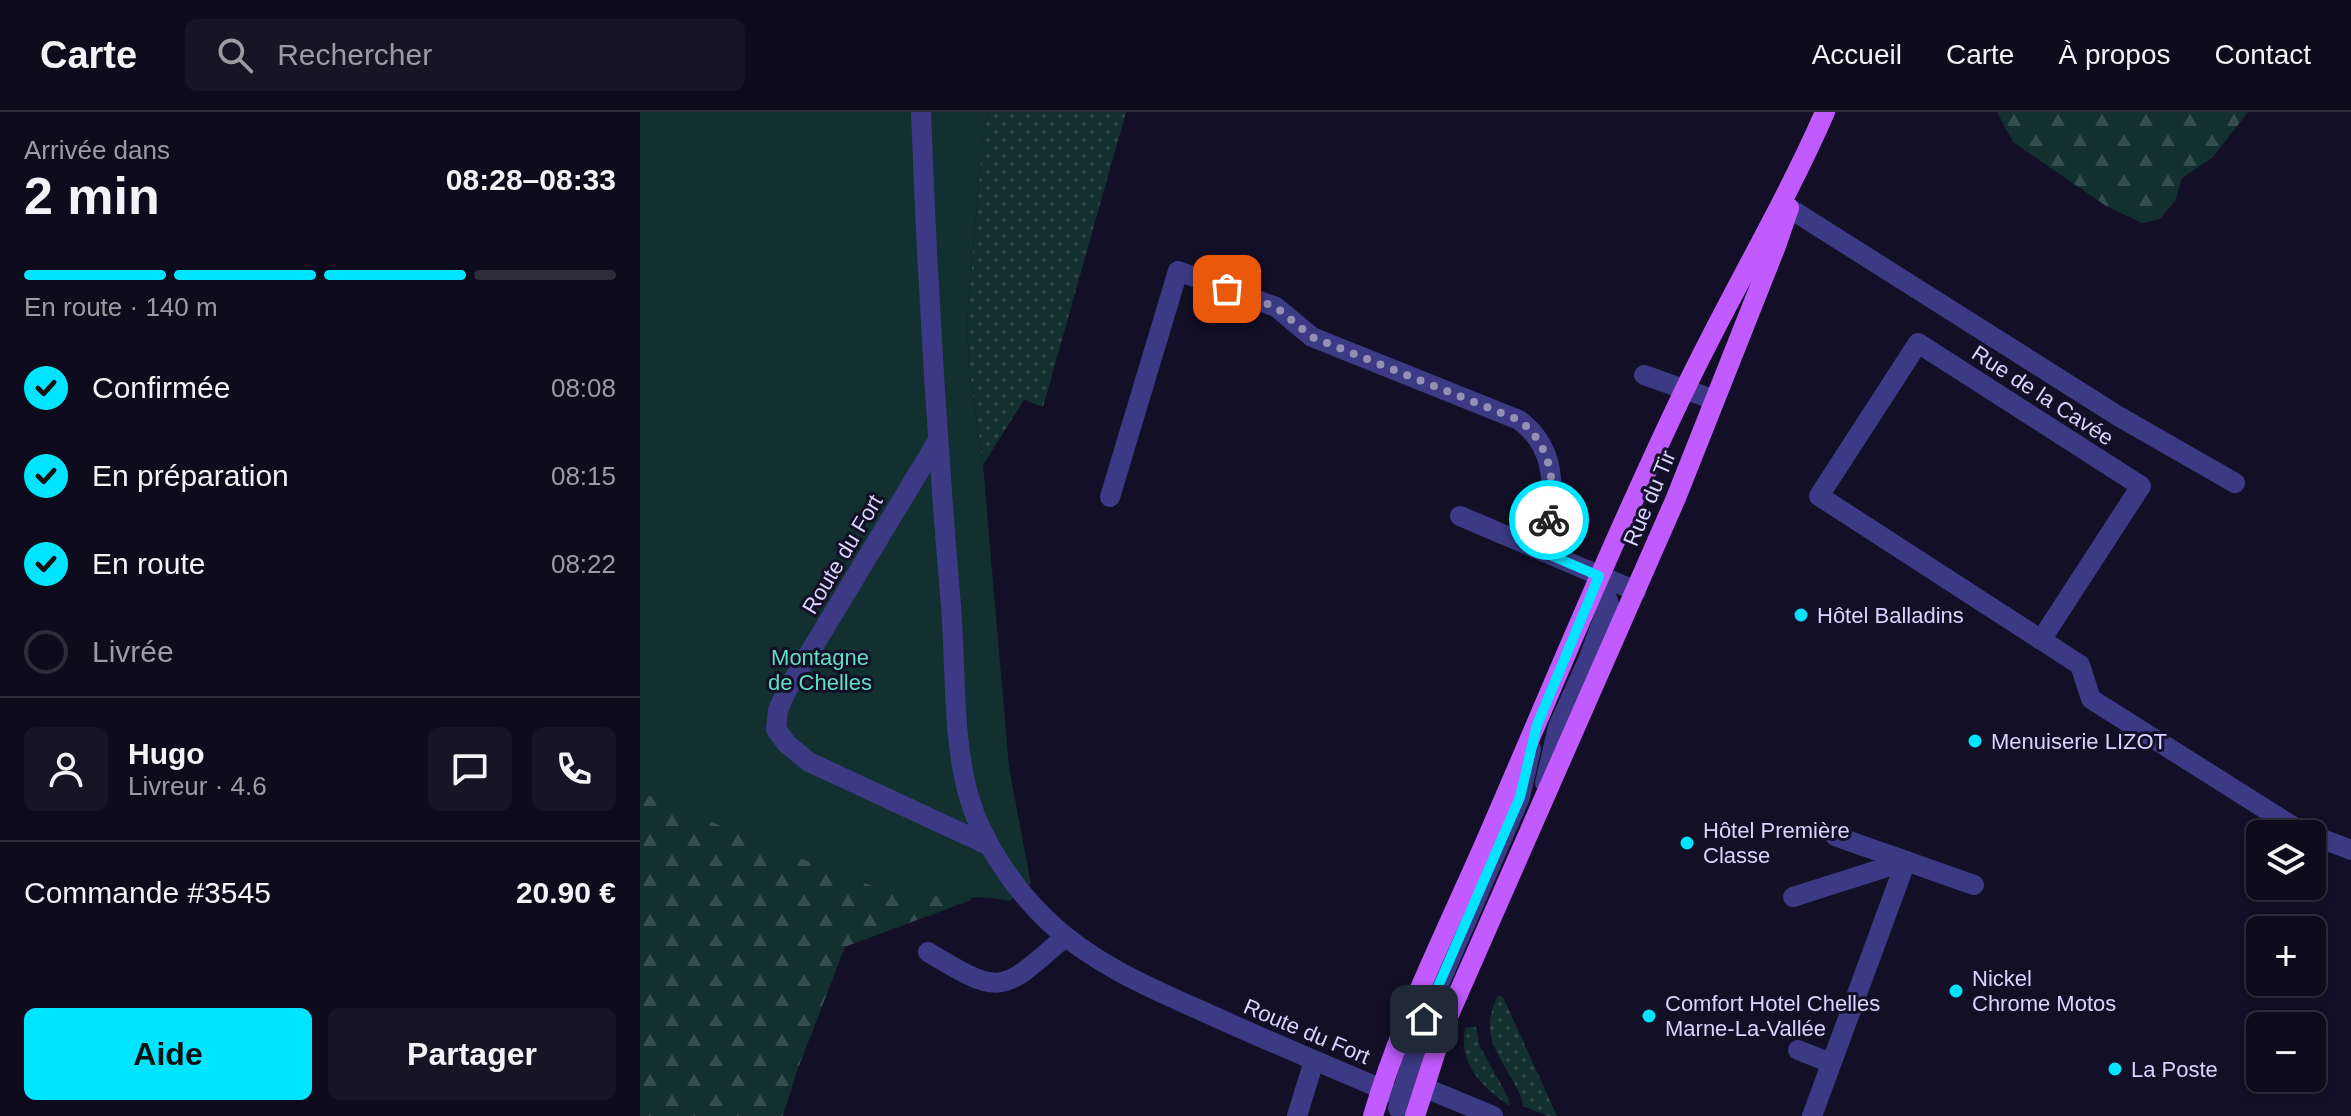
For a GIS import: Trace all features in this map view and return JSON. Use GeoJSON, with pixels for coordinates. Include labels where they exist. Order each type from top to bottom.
{"type":"FeatureCollection","features":[{"type":"Feature","properties":{"kind":"main road","name":"Rue du Tir"},"geometry":{"type":"LineString","coordinates":[[1373,1116],[1416,1000],[1599,576],[1685,390],[1805,159],[1825,112]]}},
{"type":"Feature","properties":{"kind":"main road","name":"Rue du Tir"},"geometry":{"type":"LineString","coordinates":[[1413,1116],[1444,1026],[1636,591],[1715,400],[1776,246],[1805,159]]}},
{"type":"Feature","properties":{"kind":"street","name":"Route du Fort"},"geometry":{"type":"LineString","coordinates":[[921,112],[937,442],[955,648],[960,749],[969,798],[990,846],[1021,891],[1065,937],[1111,968],[1381,1089]]}},
{"type":"Feature","properties":{"kind":"street","name":"Route du Fort"},"geometry":{"type":"LineString","coordinates":[[923,158],[935,112]]}},
{"type":"Feature","properties":{"kind":"street"},"geometry":{"type":"LineString","coordinates":[[1789,208],[2118,416],[2235,483]]}},
{"type":"Feature","properties":{"kind":"street"},"geometry":{"type":"LineString","coordinates":[[1110,497],[1178,271],[1276,307],[1312,337],[1519,420],[1534,431],[1544,449],[1553,500],[1543,552]]}},
{"type":"Feature","properties":{"kind":"street","name":"Rue de la Cavée"},"geometry":{"type":"LineString","coordinates":[[1918,343],[2141,486],[2041,640],[1819,496],[1918,343]]}},
{"type":"Feature","properties":{"kind":"street"},"geometry":{"type":"LineString","coordinates":[[1644,375],[1715,400]]}},
{"type":"Feature","properties":{"kind":"street","name":"Route du Fort"},"geometry":{"type":"LineString","coordinates":[[937,442],[787,690],[778,710],[776,729],[787,744],[809,762],[990,846]]}},
{"type":"Feature","properties":{"kind":"street"},"geometry":{"type":"LineString","coordinates":[[1460,516],[1636,591]]}},
{"type":"Feature","properties":{"kind":"street"},"geometry":{"type":"LineString","coordinates":[[1539,810],[1558,727],[1609,604],[1599,576]]}},
{"type":"Feature","properties":{"kind":"street"},"geometry":{"type":"LineString","coordinates":[[2041,640],[2080,665],[2091,699],[2283,820]]}},
{"type":"Feature","properties":{"kind":"street","name":"Rue du Tir"},"geometry":{"type":"LineString","coordinates":[[1413,1116],[1398,1107],[1424,1019],[1520,797],[1537,725]]}},
{"type":"Feature","properties":{"kind":"street"},"geometry":{"type":"LineString","coordinates":[[1835,836],[1974,885]]}},
{"type":"Feature","properties":{"kind":"street"},"geometry":{"type":"LineString","coordinates":[[2326,840],[2351,850]]}},
{"type":"Feature","properties":{"kind":"street"},"geometry":{"type":"LineString","coordinates":[[1793,897],[1906,861]]}},
{"type":"Feature","properties":{"kind":"street"},"geometry":{"type":"LineString","coordinates":[[1812,1116],[1906,861]]}},
{"type":"Feature","properties":{"kind":"street"},"geometry":{"type":"LineString","coordinates":[[928,952],[975,981],[998,985],[1023,974],[1065,937]]}},
{"type":"Feature","properties":{"kind":"street"},"geometry":{"type":"LineString","coordinates":[[1798,1050],[1831,1063]]}},
{"type":"Feature","properties":{"kind":"street"},"geometry":{"type":"LineString","coordinates":[[1297,1116],[1314,1061]]}},
{"type":"Feature","properties":{"kind":"street"},"geometry":{"type":"LineString","coordinates":[[1381,1089],[1398,1107],[1423,1087],[1493,1116]]}},
{"type":"Feature","properties":{"kind":"green space"},"geometry":{"type":"Polygon","coordinates":[[[640,112],[972,888],[971,900],[845,947],[783,1116],[640,1116],[640,112]]]}},
{"type":"Feature","properties":{"kind":"green space","name":"Montagne de Chelles"},"geometry":{"type":"Polygon","coordinates":[[[640,112],[988,112],[983,134],[967,320],[969,368],[983,465],[1009,767],[1031,884],[1010,901],[896,895],[640,792],[640,112]]]}},
{"type":"Feature","properties":{"kind":"green space"},"geometry":{"type":"Polygon","coordinates":[[[988,112],[1126,112],[1043,407],[1024,400],[983,465],[969,368],[967,320],[983,134],[988,112]]]}},
{"type":"Feature","properties":{"kind":"green space"},"geometry":{"type":"Polygon","coordinates":[[[1997,112],[2248,112],[2213,157],[2182,178],[2175,201],[2160,219],[2142,223],[2106,206],[2013,142],[1997,112]]]}},
{"type":"Feature","properties":{"kind":"green space"},"geometry":{"type":"Polygon","coordinates":[[[1498,995],[1503,997],[1557,1116],[1548,1116],[1523,1106],[1492,1040],[1490,1020],[1498,995]]]}},
{"type":"Feature","properties":{"kind":"green space"},"geometry":{"type":"Polygon","coordinates":[[[1465,1027],[1476,1027],[1480,1047],[1510,1106],[1490,1091],[1474,1073],[1465,1052],[1465,1027]]]}},
{"type":"Feature","properties":{"kind":"way so far"},"geometry":{"type":"LineString","coordinates":[[1227,289],[1276,307],[1312,337],[1519,420],[1534,431],[1544,449],[1553,500],[1549,520]]}},
{"type":"Feature","properties":{"kind":"place","name":"Hôtel Balladins"},"geometry":{"type":"Point","coordinates":[1801,615]}},
{"type":"Feature","properties":{"kind":"place","name":"Menuiserie LIZOT"},"geometry":{"type":"Point","coordinates":[1975,741]}},
{"type":"Feature","properties":{"kind":"place","name":"Hôtel Première Classe"},"geometry":{"type":"Point","coordinates":[1687,843]}},
{"type":"Feature","properties":{"kind":"place","name":"Nickel Chrome Motos"},"geometry":{"type":"Point","coordinates":[1956,991]}},
{"type":"Feature","properties":{"kind":"place","name":"Comfort Hotel Chelles Marne-La-Vallée"},"geometry":{"type":"Point","coordinates":[1649,1016]}},
{"type":"Feature","properties":{"kind":"place","name":"La Poste"},"geometry":{"type":"Point","coordinates":[2115,1069]}},
{"type":"Feature","properties":{"kind":"route"},"geometry":{"type":"LineString","coordinates":[[1424,1019],[1520,797],[1537,725],[1599,576],[1543,552],[1549,520]]}}]}
